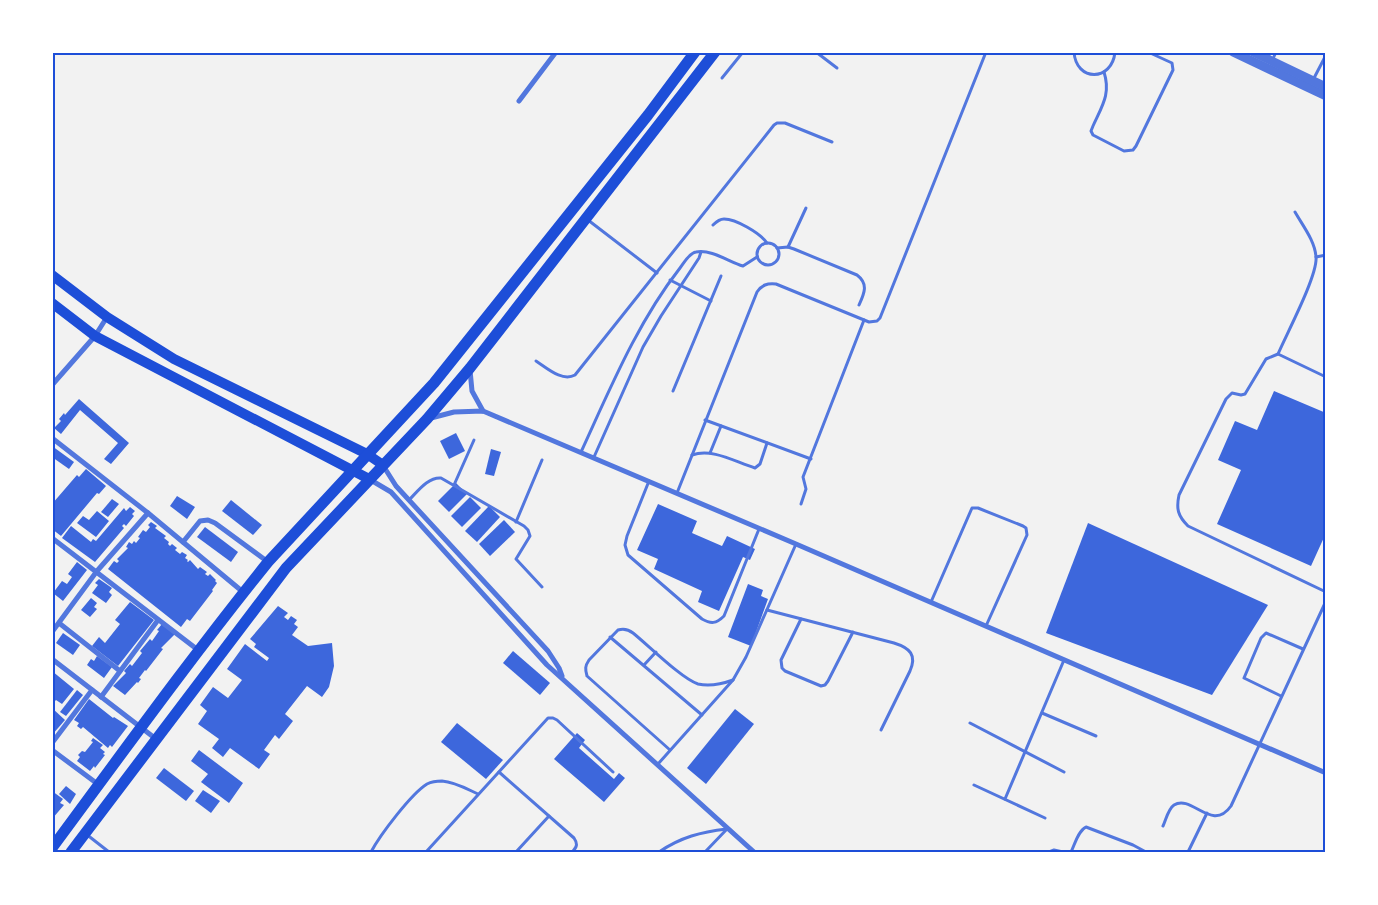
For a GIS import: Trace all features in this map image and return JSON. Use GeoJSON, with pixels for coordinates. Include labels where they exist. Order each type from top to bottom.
{"type":"FeatureCollection","features":[{"type":"Feature","properties":{"kind":"main road"},"geometry":{"type":"LineString","coordinates":[[54,842],[100,786],[198,650],[243,592],[352,470],[434,383],[695,52]]}},
{"type":"Feature","properties":{"kind":"main road"},"geometry":{"type":"LineString","coordinates":[[72,852],[286,568],[448,395],[714,52]]}},
{"type":"Feature","properties":{"kind":"main road"},"geometry":{"type":"LineString","coordinates":[[573,208],[586,218]]}},
{"type":"Feature","properties":{"kind":"main road"},"geometry":{"type":"LineString","coordinates":[[52,275],[107,317],[174,359],[367,454],[383,465]]}},
{"type":"Feature","properties":{"kind":"main road"},"geometry":{"type":"LineString","coordinates":[[52,303],[95,336],[369,479]]}},
{"type":"Feature","properties":{"kind":"main road"},"geometry":{"type":"LineString","coordinates":[[434,383],[448,395]]}},
{"type":"Feature","properties":{"kind":"street"},"geometry":{"type":"LineString","coordinates":[[519,101],[556,52]]}},
{"type":"Feature","properties":{"kind":"street"},"geometry":{"type":"LineString","coordinates":[[1233,52],[1326,96]]}},
{"type":"Feature","properties":{"kind":"street"},"geometry":{"type":"LineString","coordinates":[[1253,52],[1326,87]]}},
{"type":"Feature","properties":{"kind":"street"},"geometry":{"type":"LineString","coordinates":[[52,385],[95,336],[107,317]]}},
{"type":"Feature","properties":{"kind":"street"},"geometry":{"type":"LineString","coordinates":[[470,368],[472,391],[483,411]]}},
{"type":"Feature","properties":{"kind":"street"},"geometry":{"type":"LineString","coordinates":[[427,419],[454,412],[483,411],[678,493],[1326,773]]}},
{"type":"Feature","properties":{"kind":"street"},"geometry":{"type":"LineString","coordinates":[[52,438],[148,513],[243,592]]}},
{"type":"Feature","properties":{"kind":"street"},"geometry":{"type":"LineString","coordinates":[[383,465],[396,486],[408,500],[548,651],[559,668],[562,677]]}},
{"type":"Feature","properties":{"kind":"street"},"geometry":{"type":"LineString","coordinates":[[369,479],[391,492],[547,665],[754,852]]}},
{"type":"Feature","properties":{"kind":"street"},"geometry":{"type":"LineString","coordinates":[[52,632],[97,571],[148,513]]}},
{"type":"Feature","properties":{"kind":"street"},"geometry":{"type":"LineString","coordinates":[[183,542],[200,521],[208,520],[215,523],[268,562]]}},
{"type":"Feature","properties":{"kind":"street"},"geometry":{"type":"LineString","coordinates":[[52,538],[198,650]]}},
{"type":"Feature","properties":{"kind":"street"},"geometry":{"type":"LineString","coordinates":[[101,696],[158,620]]}},
{"type":"Feature","properties":{"kind":"street"},"geometry":{"type":"LineString","coordinates":[[59,623],[120,671]]}},
{"type":"Feature","properties":{"kind":"street"},"geometry":{"type":"LineString","coordinates":[[52,659],[156,739]]}},
{"type":"Feature","properties":{"kind":"street"},"geometry":{"type":"LineString","coordinates":[[52,743],[92,690]]}},
{"type":"Feature","properties":{"kind":"street"},"geometry":{"type":"LineString","coordinates":[[52,750],[100,786]]}},
{"type":"Feature","properties":{"kind":"lane"},"geometry":{"type":"LineString","coordinates":[[722,78],[743,52]]}},
{"type":"Feature","properties":{"kind":"lane"},"geometry":{"type":"LineString","coordinates":[[816,52],[837,68]]}},
{"type":"Feature","properties":{"kind":"lane"},"geometry":{"type":"LineString","coordinates":[[678,493],[705,420],[760,288],[765,285],[776,284],[864,320],[873,322],[880,318],[986,52]]}},
{"type":"Feature","properties":{"kind":"lane"},"geometry":{"type":"LineString","coordinates":[[1074,52],[1077,66],[1090,74],[1104,72],[1110,67],[1115,53]]}},
{"type":"Feature","properties":{"kind":"lane"},"geometry":{"type":"LineString","coordinates":[[1104,72],[1108,82],[1108,92],[1091,130],[1092,135],[1124,151],[1128,151],[1136,146],[1173,70],[1172,63],[1148,52]]}},
{"type":"Feature","properties":{"kind":"lane"},"geometry":{"type":"LineString","coordinates":[[1272,62],[1276,52]]}},
{"type":"Feature","properties":{"kind":"lane"},"geometry":{"type":"LineString","coordinates":[[1312,81],[1326,54]]}},
{"type":"Feature","properties":{"kind":"lane"},"geometry":{"type":"LineString","coordinates":[[536,362],[567,378],[575,375],[778,122],[832,142]]}},
{"type":"Feature","properties":{"kind":"lane"},"geometry":{"type":"LineString","coordinates":[[788,247],[806,208]]}},
{"type":"Feature","properties":{"kind":"lane"},"geometry":{"type":"LineString","coordinates":[[1295,212],[1314,246],[1316,257],[1314,274],[1278,354],[1266,359],[1245,394],[1232,393],[1228,395],[1179,495],[1176,506],[1180,518],[1188,526],[1326,592]]}},
{"type":"Feature","properties":{"kind":"lane"},"geometry":{"type":"LineString","coordinates":[[586,218],[657,273]]}},
{"type":"Feature","properties":{"kind":"lane"},"geometry":{"type":"LineString","coordinates":[[713,225],[719,220],[727,220],[756,232],[767,243],[777,248],[779,257],[773,264],[763,264],[757,257]]}},
{"type":"Feature","properties":{"kind":"lane"},"geometry":{"type":"LineString","coordinates":[[581,452],[616,375],[646,319],[670,280],[689,257],[697,252],[710,253],[743,266],[757,257],[759,248],[767,243]]}},
{"type":"Feature","properties":{"kind":"lane"},"geometry":{"type":"LineString","coordinates":[[777,248],[788,247],[862,278],[865,288],[859,305]]}},
{"type":"Feature","properties":{"kind":"lane"},"geometry":{"type":"LineString","coordinates":[[594,457],[643,348],[701,252]]}},
{"type":"Feature","properties":{"kind":"lane"},"geometry":{"type":"LineString","coordinates":[[1316,257],[1326,255]]}},
{"type":"Feature","properties":{"kind":"lane"},"geometry":{"type":"LineString","coordinates":[[674,391],[721,276]]}},
{"type":"Feature","properties":{"kind":"lane"},"geometry":{"type":"LineString","coordinates":[[670,280],[711,301]]}},
{"type":"Feature","properties":{"kind":"lane"},"geometry":{"type":"LineString","coordinates":[[801,504],[806,489],[802,479],[864,320]]}},
{"type":"Feature","properties":{"kind":"lane"},"geometry":{"type":"LineString","coordinates":[[1278,354],[1326,377]]}},
{"type":"Feature","properties":{"kind":"lane"},"geometry":{"type":"LineString","coordinates":[[705,420],[811,459]]}},
{"type":"Feature","properties":{"kind":"lane"},"geometry":{"type":"LineString","coordinates":[[710,453],[721,426]]}},
{"type":"Feature","properties":{"kind":"lane"},"geometry":{"type":"LineString","coordinates":[[454,485],[474,440]]}},
{"type":"Feature","properties":{"kind":"lane"},"geometry":{"type":"LineString","coordinates":[[692,456],[700,453],[710,453],[755,468],[760,464],[768,443]]}},
{"type":"Feature","properties":{"kind":"lane"},"geometry":{"type":"LineString","coordinates":[[516,522],[542,460]]}},
{"type":"Feature","properties":{"kind":"lane"},"geometry":{"type":"LineString","coordinates":[[408,500],[430,480],[435,477],[441,478],[516,522],[528,530],[530,536],[517,556],[517,561],[542,586]]}},
{"type":"Feature","properties":{"kind":"lane"},"geometry":{"type":"LineString","coordinates":[[649,481],[627,536],[625,545],[628,555],[709,623],[718,622],[724,616],[759,528]]}},
{"type":"Feature","properties":{"kind":"lane"},"geometry":{"type":"LineString","coordinates":[[930,602],[972,508],[978,508],[1023,526],[1026,528],[1027,535],[986,626]]}},
{"type":"Feature","properties":{"kind":"lane"},"geometry":{"type":"LineString","coordinates":[[657,765],[733,680],[746,657],[796,544]]}},
{"type":"Feature","properties":{"kind":"lane"},"geometry":{"type":"LineString","coordinates":[[1163,826],[1170,811],[1174,806],[1181,803],[1214,816],[1227,812],[1232,806],[1326,601]]}},
{"type":"Feature","properties":{"kind":"lane"},"geometry":{"type":"LineString","coordinates":[[767,610],[904,646],[911,652],[914,662],[882,730]]}},
{"type":"Feature","properties":{"kind":"lane"},"geometry":{"type":"LineString","coordinates":[[802,619],[781,660],[781,664],[785,671],[821,686],[825,685],[828,681],[853,632]]}},
{"type":"Feature","properties":{"kind":"lane"},"geometry":{"type":"LineString","coordinates":[[670,750],[587,676],[585,671],[586,665],[610,637],[618,630],[623,628],[629,629],[687,678],[698,684],[716,685],[733,680]]}},
{"type":"Feature","properties":{"kind":"lane"},"geometry":{"type":"LineString","coordinates":[[1281,696],[1244,678],[1261,638],[1266,633],[1303,649]]}},
{"type":"Feature","properties":{"kind":"lane"},"geometry":{"type":"LineString","coordinates":[[610,637],[702,715]]}},
{"type":"Feature","properties":{"kind":"lane"},"geometry":{"type":"LineString","coordinates":[[644,666],[656,652]]}},
{"type":"Feature","properties":{"kind":"lane"},"geometry":{"type":"LineString","coordinates":[[1005,799],[1064,660]]}},
{"type":"Feature","properties":{"kind":"lane"},"geometry":{"type":"LineString","coordinates":[[1042,713],[1096,736]]}},
{"type":"Feature","properties":{"kind":"lane"},"geometry":{"type":"LineString","coordinates":[[426,852],[548,718],[557,720],[613,772]]}},
{"type":"Feature","properties":{"kind":"lane"},"geometry":{"type":"LineString","coordinates":[[970,723],[1064,772]]}},
{"type":"Feature","properties":{"kind":"lane"},"geometry":{"type":"LineString","coordinates":[[499,772],[574,838],[577,843],[576,848],[572,852]]}},
{"type":"Feature","properties":{"kind":"lane"},"geometry":{"type":"LineString","coordinates":[[371,852],[383,832],[420,789],[430,783],[441,781],[453,783],[478,794]]}},
{"type":"Feature","properties":{"kind":"lane"},"geometry":{"type":"LineString","coordinates":[[974,785],[1044,818]]}},
{"type":"Feature","properties":{"kind":"lane"},"geometry":{"type":"LineString","coordinates":[[1188,852],[1207,813]]}},
{"type":"Feature","properties":{"kind":"lane"},"geometry":{"type":"LineString","coordinates":[[516,852],[549,816]]}},
{"type":"Feature","properties":{"kind":"lane"},"geometry":{"type":"LineString","coordinates":[[1071,852],[1080,832],[1086,827],[1134,845],[1146,852]]}},
{"type":"Feature","properties":{"kind":"lane"},"geometry":{"type":"LineString","coordinates":[[660,852],[692,834],[728,829]]}},
{"type":"Feature","properties":{"kind":"lane"},"geometry":{"type":"LineString","coordinates":[[705,852],[728,829]]}},
{"type":"Feature","properties":{"kind":"lane"},"geometry":{"type":"LineString","coordinates":[[86,834],[109,852]]}},
{"type":"Feature","properties":{"kind":"lane"},"geometry":{"type":"LineString","coordinates":[[1049,852],[1054,850],[1063,852]]}},
{"type":"Feature","properties":{"kind":"building"},"geometry":{"type":"Polygon","coordinates":[[[1274,391],[1326,413],[1326,533],[1311,566],[1217,524],[1241,470],[1218,460],[1235,421],[1257,430],[1274,391]]]}},
{"type":"Feature","properties":{"kind":"building"},"geometry":{"type":"Polygon","coordinates":[[[79,399],[129,443],[111,464],[104,459],[118,443],[80,410],[61,434],[54,428],[61,421],[59,419],[64,413],[65,415],[79,399]]]}},
{"type":"Feature","properties":{"kind":"building"},"geometry":{"type":"Polygon","coordinates":[[[456,433],[465,451],[449,459],[440,441],[456,433]]]}},
{"type":"Feature","properties":{"kind":"building"},"geometry":{"type":"Polygon","coordinates":[[[52,446],[74,462],[69,469],[52,457],[52,446]]]}},
{"type":"Feature","properties":{"kind":"building"},"geometry":{"type":"Polygon","coordinates":[[[491,449],[501,452],[494,476],[485,474],[491,449]]]}},
{"type":"Feature","properties":{"kind":"building"},"geometry":{"type":"Polygon","coordinates":[[[86,469],[106,486],[99,494],[97,493],[61,536],[52,529],[52,504],[77,475],[79,477],[86,469]]]}},
{"type":"Feature","properties":{"kind":"building"},"geometry":{"type":"Polygon","coordinates":[[[456,483],[467,494],[449,512],[438,501],[456,483]]]}},
{"type":"Feature","properties":{"kind":"building"},"geometry":{"type":"Polygon","coordinates":[[[177,496],[195,507],[187,519],[170,506],[177,496]]]}},
{"type":"Feature","properties":{"kind":"building"},"geometry":{"type":"Polygon","coordinates":[[[470,497],[481,508],[462,527],[451,516],[470,497]]]}},
{"type":"Feature","properties":{"kind":"building"},"geometry":{"type":"Polygon","coordinates":[[[112,499],[119,504],[108,517],[101,512],[112,499]]]}},
{"type":"Feature","properties":{"kind":"building"},"geometry":{"type":"Polygon","coordinates":[[[231,500],[262,525],[253,535],[222,511],[231,500]]]}},
{"type":"Feature","properties":{"kind":"building"},"geometry":{"type":"Polygon","coordinates":[[[658,504],[697,521],[692,533],[722,546],[727,536],[755,549],[750,560],[743,557],[719,611],[698,602],[702,591],[654,569],[658,559],[637,550],[658,504]]]}},
{"type":"Feature","properties":{"kind":"building"},"geometry":{"type":"Polygon","coordinates":[[[489,506],[500,517],[477,542],[465,531],[489,506]]]}},
{"type":"Feature","properties":{"kind":"building"},"geometry":{"type":"Polygon","coordinates":[[[130,507],[135,511],[132,514],[134,516],[126,526],[124,524],[122,526],[124,528],[95,562],[62,538],[71,526],[91,542],[93,539],[96,541],[124,508],[126,511],[130,507]]]}},
{"type":"Feature","properties":{"kind":"building"},"geometry":{"type":"Polygon","coordinates":[[[97,511],[109,521],[96,537],[77,523],[83,516],[89,520],[97,511]]]}},
{"type":"Feature","properties":{"kind":"building"},"geometry":{"type":"Polygon","coordinates":[[[504,520],[515,532],[490,556],[479,544],[504,520]]]}},
{"type":"Feature","properties":{"kind":"building"},"geometry":{"type":"Polygon","coordinates":[[[151,522],[157,526],[155,528],[166,536],[164,538],[169,542],[170,546],[172,544],[180,554],[182,552],[187,555],[185,558],[188,562],[190,560],[198,569],[200,567],[207,572],[205,574],[208,576],[210,574],[217,583],[190,621],[187,619],[181,627],[108,569],[114,561],[117,563],[119,561],[117,559],[128,548],[126,547],[129,542],[132,544],[134,541],[136,543],[143,530],[146,532],[150,527],[148,525],[151,522]]]}},
{"type":"Feature","properties":{"kind":"building"},"geometry":{"type":"Polygon","coordinates":[[[1088,523],[1268,605],[1212,695],[1046,633],[1088,523]]]}},
{"type":"Feature","properties":{"kind":"building"},"geometry":{"type":"Polygon","coordinates":[[[205,527],[238,552],[231,562],[197,537],[205,527]]]}},
{"type":"Feature","properties":{"kind":"building"},"geometry":{"type":"Polygon","coordinates":[[[77,562],[87,570],[63,601],[53,593],[62,581],[67,584],[72,577],[68,574],[77,562]]]}},
{"type":"Feature","properties":{"kind":"building"},"geometry":{"type":"Polygon","coordinates":[[[99,579],[112,588],[109,592],[112,595],[106,603],[92,593],[98,585],[95,583],[99,579]]]}},
{"type":"Feature","properties":{"kind":"building"},"geometry":{"type":"Polygon","coordinates":[[[748,584],[763,590],[761,596],[768,599],[751,646],[728,637],[748,584]]]}},
{"type":"Feature","properties":{"kind":"building"},"geometry":{"type":"Polygon","coordinates":[[[91,598],[97,603],[94,607],[97,609],[90,617],[81,610],[91,598]]]}},
{"type":"Feature","properties":{"kind":"building"},"geometry":{"type":"Polygon","coordinates":[[[130,602],[154,620],[118,666],[92,646],[99,637],[105,643],[120,624],[115,620],[130,602]]]}},
{"type":"Feature","properties":{"kind":"building"},"geometry":{"type":"Polygon","coordinates":[[[278,606],[288,613],[284,617],[288,620],[291,616],[297,620],[294,624],[298,627],[292,635],[308,646],[332,643],[334,666],[329,687],[322,697],[307,686],[285,714],[293,721],[279,739],[275,735],[264,750],[270,754],[259,769],[230,748],[223,757],[212,748],[219,739],[198,724],[207,711],[200,705],[213,687],[228,698],[242,680],[227,669],[245,644],[267,661],[269,658],[254,647],[256,644],[250,639],[278,606]]]}},
{"type":"Feature","properties":{"kind":"building"},"geometry":{"type":"Polygon","coordinates":[[[162,624],[175,634],[161,648],[163,649],[139,678],[141,679],[138,683],[125,695],[113,686],[126,673],[124,671],[130,664],[132,666],[142,653],[140,651],[150,639],[152,641],[162,624]]]}},
{"type":"Feature","properties":{"kind":"building"},"geometry":{"type":"Polygon","coordinates":[[[63,633],[80,645],[73,655],[56,643],[63,633]]]}},
{"type":"Feature","properties":{"kind":"building"},"geometry":{"type":"Polygon","coordinates":[[[513,651],[550,683],[540,695],[503,663],[513,651]]]}},
{"type":"Feature","properties":{"kind":"building"},"geometry":{"type":"Polygon","coordinates":[[[97,656],[112,667],[104,678],[87,665],[91,659],[94,661],[97,656]]]}},
{"type":"Feature","properties":{"kind":"building"},"geometry":{"type":"Polygon","coordinates":[[[52,671],[74,689],[62,704],[56,700],[52,704],[52,671]]]}},
{"type":"Feature","properties":{"kind":"building"},"geometry":{"type":"Polygon","coordinates":[[[77,690],[83,695],[66,716],[60,712],[77,690]]]}},
{"type":"Feature","properties":{"kind":"building"},"geometry":{"type":"Polygon","coordinates":[[[89,699],[113,718],[128,726],[112,747],[110,745],[108,748],[83,727],[81,729],[77,726],[79,723],[74,720],[89,699]]]}},
{"type":"Feature","properties":{"kind":"building"},"geometry":{"type":"Polygon","coordinates":[[[52,708],[65,720],[52,735],[52,708]]]}},
{"type":"Feature","properties":{"kind":"building"},"geometry":{"type":"Polygon","coordinates":[[[735,709],[754,724],[706,784],[687,768],[735,709]]]}},
{"type":"Feature","properties":{"kind":"building"},"geometry":{"type":"Polygon","coordinates":[[[457,723],[503,760],[486,779],[441,742],[457,723]]]}},
{"type":"Feature","properties":{"kind":"building"},"geometry":{"type":"Polygon","coordinates":[[[577,733],[585,740],[579,748],[614,779],[619,773],[625,778],[604,802],[554,759],[577,733]]]}},
{"type":"Feature","properties":{"kind":"building"},"geometry":{"type":"Polygon","coordinates":[[[93,738],[103,745],[100,748],[105,752],[103,754],[105,755],[95,768],[94,766],[90,771],[77,761],[80,757],[78,755],[82,751],[85,752],[93,742],[91,741],[93,738]]]}},
{"type":"Feature","properties":{"kind":"building"},"geometry":{"type":"Polygon","coordinates":[[[199,750],[243,783],[229,803],[201,782],[208,774],[191,761],[199,750]]]}},
{"type":"Feature","properties":{"kind":"building"},"geometry":{"type":"Polygon","coordinates":[[[164,768],[194,791],[186,801],[156,778],[164,768]]]}},
{"type":"Feature","properties":{"kind":"building"},"geometry":{"type":"Polygon","coordinates":[[[66,786],[76,794],[70,804],[59,794],[66,786]]]}},
{"type":"Feature","properties":{"kind":"building"},"geometry":{"type":"Polygon","coordinates":[[[203,790],[220,801],[211,813],[195,801],[203,790]]]}},
{"type":"Feature","properties":{"kind":"building"},"geometry":{"type":"Polygon","coordinates":[[[52,791],[63,799],[60,803],[64,805],[52,819],[52,791]]]}}]}
